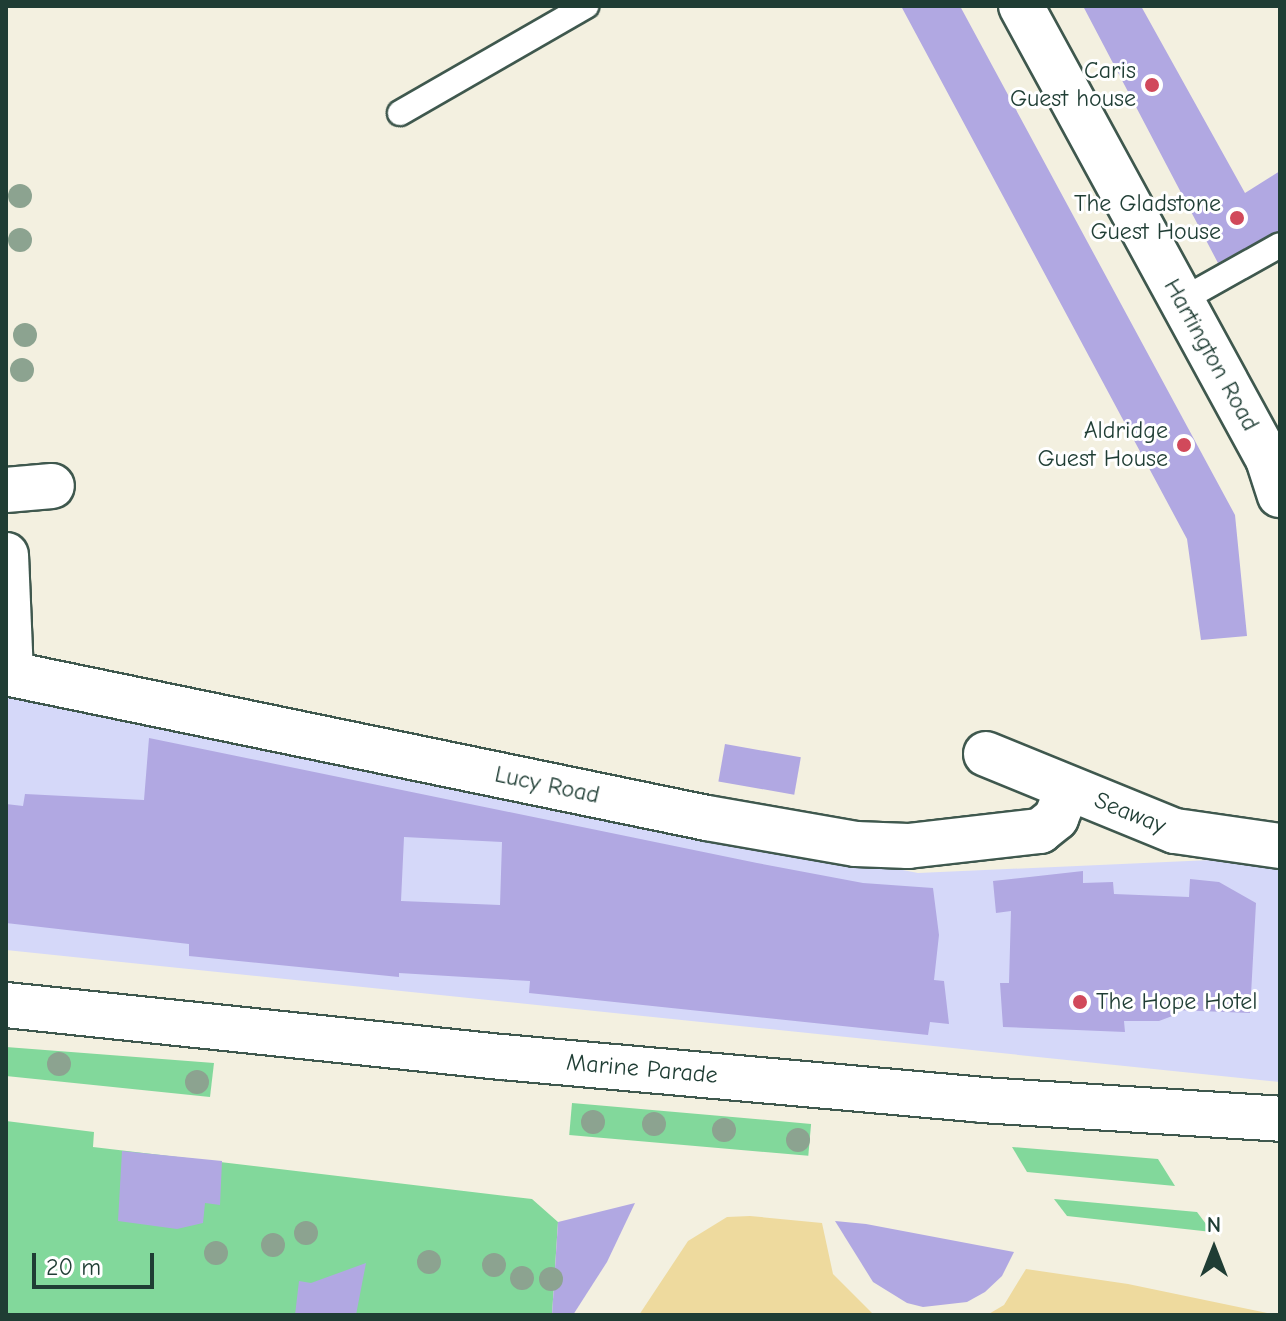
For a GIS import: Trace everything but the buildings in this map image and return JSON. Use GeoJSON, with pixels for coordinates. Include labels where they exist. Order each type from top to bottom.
{"type":"FeatureCollection","features":[{"type":"Feature","properties":{"kind":"street","name":"Hartington Road"},"geometry":{"type":"LineString","coordinates":[[1021,6],[1268,459],[1280,495]]}},
{"type":"Feature","properties":{"kind":"street"},"geometry":{"type":"LineString","coordinates":[[6,490],[52,486]]}},
{"type":"Feature","properties":{"kind":"street"},"geometry":{"type":"LineString","coordinates":[[8,572],[8,674]]}},
{"type":"Feature","properties":{"kind":"street","name":"Lucy Road"},"geometry":{"type":"LineString","coordinates":[[8,674],[707,818],[856,844],[908,846],[1040,831],[1056,818],[1068,788]]}},
{"type":"Feature","properties":{"kind":"street","name":"Seaway"},"geometry":{"type":"LineString","coordinates":[[986,754],[1175,831],[1280,846]]}},
{"type":"Feature","properties":{"kind":"street","name":"Marine Parade"},"geometry":{"type":"LineString","coordinates":[[6,1005],[611,1067],[1280,1119]]}},
{"type":"Feature","properties":{"kind":"lane"},"geometry":{"type":"LineString","coordinates":[[400,113],[586,6]]}},
{"type":"Feature","properties":{"kind":"lane"},"geometry":{"type":"LineString","coordinates":[[1182,300],[1280,245]]}},
{"type":"Feature","properties":{"kind":"shaded area"},"geometry":{"type":"Polygon","coordinates":[[[6,694],[918,873],[1280,857],[1280,1082],[6,950],[6,694]]]}},
{"type":"Feature","properties":{"kind":"green space"},"geometry":{"type":"Polygon","coordinates":[[[6,1047],[214,1063],[210,1097],[6,1076],[6,1047]]]}},
{"type":"Feature","properties":{"kind":"green space"},"geometry":{"type":"Polygon","coordinates":[[[572,1103],[811,1124],[808,1156],[569,1135],[572,1103]]]}},
{"type":"Feature","properties":{"kind":"green space"},"geometry":{"type":"Polygon","coordinates":[[[6,1121],[94,1132],[93,1147],[532,1199],[558,1222],[552,1315],[6,1315],[6,1121]]]}},
{"type":"Feature","properties":{"kind":"green space"},"geometry":{"type":"Polygon","coordinates":[[[1012,1147],[1158,1159],[1175,1186],[1027,1172],[1012,1147]]]}},
{"type":"Feature","properties":{"kind":"green space"},"geometry":{"type":"Polygon","coordinates":[[[1054,1199],[1197,1212],[1212,1232],[1067,1216],[1054,1199]]]}},
{"type":"Feature","properties":{"kind":"sand"},"geometry":{"type":"Polygon","coordinates":[[[750,1216],[822,1223],[833,1274],[874,1315],[639,1315],[688,1241],[727,1217],[750,1216]]]}},
{"type":"Feature","properties":{"kind":"sand"},"geometry":{"type":"Polygon","coordinates":[[[1026,1269],[1128,1284],[1277,1315],[987,1315],[1004,1305],[1026,1269]]]}},
{"type":"Feature","properties":{"kind":"place","name":"Caris Guest house"},"geometry":{"type":"Point","coordinates":[1152,85]}},
{"type":"Feature","properties":{"kind":"place","name":"The Gladstone Guest House"},"geometry":{"type":"Point","coordinates":[1237,218]}},
{"type":"Feature","properties":{"kind":"place","name":"Aldridge Guest House"},"geometry":{"type":"Point","coordinates":[1184,445]}},
{"type":"Feature","properties":{"kind":"place","name":"The Hope Hotel"},"geometry":{"type":"Point","coordinates":[1080,1002]}}]}
